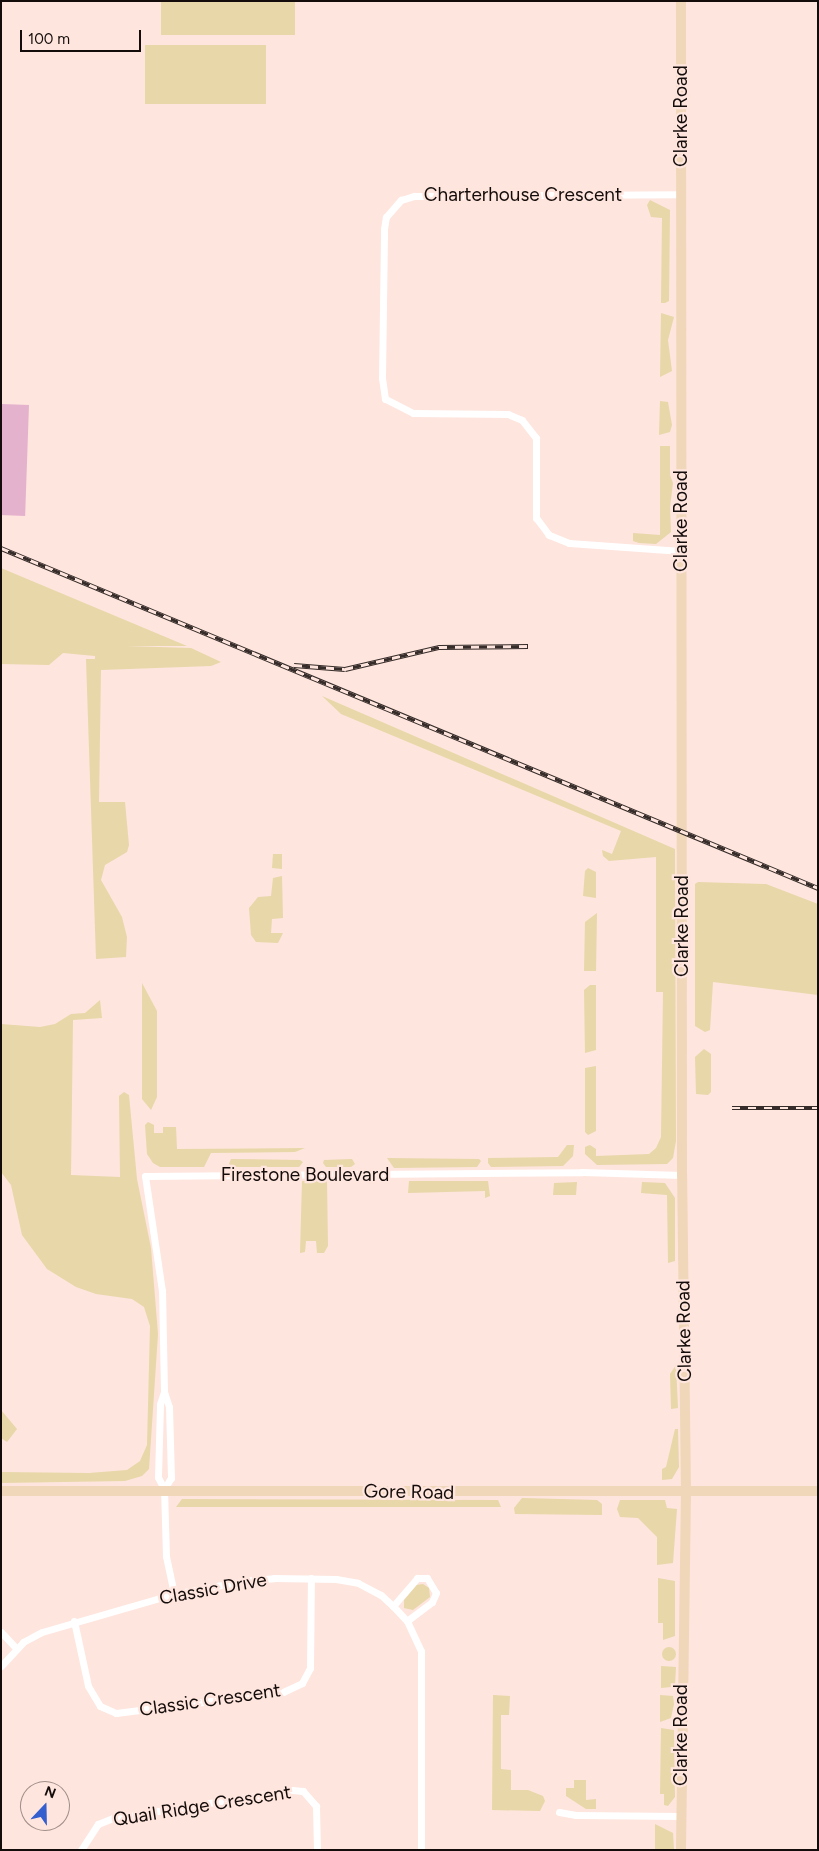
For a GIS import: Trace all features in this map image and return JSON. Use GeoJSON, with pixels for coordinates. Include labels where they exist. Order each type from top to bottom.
{"type":"FeatureCollection","features":[{"type":"Feature","properties":{"kind":"main road","name":"Clarke Road"},"geometry":{"type":"LineString","coordinates":[[681,1850],[686,1493],[682,1175],[682,1]]}},
{"type":"Feature","properties":{"kind":"main road","name":"Gore Road"},"geometry":{"type":"LineString","coordinates":[[1,1491],[164,1489],[686,1493],[818,1492]]}},
{"type":"Feature","properties":{"kind":"street","name":"Charterhouse Crescent"},"geometry":{"type":"LineString","coordinates":[[681,194],[414,196],[402,200],[386,217],[384,229],[382,378],[385,399],[413,414],[508,414],[522,420],[536,438],[536,518],[549,535],[568,543],[681,551]]}},
{"type":"Feature","properties":{"kind":"street","name":"Firestone Boulevard"},"geometry":{"type":"LineString","coordinates":[[164,1489],[171,1478],[169,1407],[164,1392],[162,1291],[145,1176],[577,1172],[682,1175]]}},
{"type":"Feature","properties":{"kind":"street","name":"Firestone Boulevard"},"geometry":{"type":"LineString","coordinates":[[164,1392],[160,1404],[158,1477],[164,1489],[166,1556],[174,1594]]}},
{"type":"Feature","properties":{"kind":"street","name":"Classic Drive"},"geometry":{"type":"LineString","coordinates":[[1,1666],[16,1648],[42,1632],[74,1621],[174,1594],[242,1581],[311,1578],[358,1583],[380,1594],[407,1621],[421,1651],[421,1850]]}},
{"type":"Feature","properties":{"kind":"street","name":"Classic Crescent"},"geometry":{"type":"LineString","coordinates":[[74,1621],[88,1686],[100,1706],[116,1714],[283,1692],[302,1683],[310,1668],[311,1578]]}},
{"type":"Feature","properties":{"kind":"street"},"geometry":{"type":"LineString","coordinates":[[393,1606],[417,1578],[427,1578],[436,1593],[432,1602],[407,1621]]}},
{"type":"Feature","properties":{"kind":"street"},"geometry":{"type":"LineString","coordinates":[[1,1632],[16,1648]]}},
{"type":"Feature","properties":{"kind":"street","name":"Quail Ridge Crescent"},"geometry":{"type":"LineString","coordinates":[[81,1850],[98,1824],[113,1818],[292,1790],[303,1791],[316,1806],[317,1850]]}},
{"type":"Feature","properties":{"kind":"street"},"geometry":{"type":"LineString","coordinates":[[559,1812],[576,1816],[681,1816]]}},
{"type":"Feature","properties":{"kind":"shaded area"},"geometry":{"type":"Polygon","coordinates":[[[161,1],[295,1],[295,35],[161,35],[161,1]]]}},
{"type":"Feature","properties":{"kind":"shaded area"},"geometry":{"type":"Polygon","coordinates":[[[145,45],[266,45],[266,104],[145,104],[145,45]]]}},
{"type":"Feature","properties":{"kind":"shaded area"},"geometry":{"type":"Polygon","coordinates":[[[650,200],[670,210],[669,301],[665,303],[661,303],[662,218],[651,217],[647,205],[650,200]]]}},
{"type":"Feature","properties":{"kind":"shaded area"},"geometry":{"type":"Polygon","coordinates":[[[661,313],[674,317],[668,340],[672,371],[660,377],[661,313]]]}},
{"type":"Feature","properties":{"kind":"shaded area"},"geometry":{"type":"Polygon","coordinates":[[[660,401],[668,402],[672,425],[670,432],[659,435],[660,401]]]}},
{"type":"Feature","properties":{"kind":"shaded area"},"geometry":{"type":"Polygon","coordinates":[[[2,404],[29,405],[25,516],[1,515],[2,404]]]}},
{"type":"Feature","properties":{"kind":"shaded area"},"geometry":{"type":"Polygon","coordinates":[[[660,446],[670,446],[670,475],[673,483],[670,507],[671,532],[656,544],[639,543],[633,541],[633,533],[660,535],[660,446]]]}},
{"type":"Feature","properties":{"kind":"shaded area"},"geometry":{"type":"Polygon","coordinates":[[[1,568],[187,646],[126,646],[191,648],[221,662],[211,666],[101,670],[99,802],[125,802],[129,845],[127,852],[105,865],[101,880],[122,917],[127,937],[126,957],[96,959],[86,659],[95,659],[95,656],[63,653],[49,665],[1,664],[1,568]]]}},
{"type":"Feature","properties":{"kind":"shaded area"},"geometry":{"type":"Polygon","coordinates":[[[322,696],[675,849],[676,1141],[673,1158],[667,1164],[597,1165],[585,1154],[585,1147],[590,1145],[596,1149],[596,1156],[649,1154],[656,1148],[661,1137],[663,992],[656,992],[656,857],[609,861],[603,856],[602,850],[612,854],[621,831],[341,714],[322,696]]]}},
{"type":"Feature","properties":{"kind":"shaded area"},"geometry":{"type":"Polygon","coordinates":[[[273,854],[282,854],[282,869],[272,868],[273,854]]]}},
{"type":"Feature","properties":{"kind":"shaded area"},"geometry":{"type":"Polygon","coordinates":[[[588,868],[596,872],[596,898],[583,896],[585,871],[588,868]]]}},
{"type":"Feature","properties":{"kind":"shaded area"},"geometry":{"type":"Polygon","coordinates":[[[282,876],[283,918],[272,919],[271,933],[283,933],[278,943],[256,942],[251,935],[249,908],[258,897],[271,896],[273,878],[282,876]]]}},
{"type":"Feature","properties":{"kind":"shaded area"},"geometry":{"type":"Polygon","coordinates":[[[698,882],[766,884],[818,904],[818,995],[713,982],[710,1030],[705,1032],[695,1026],[695,884],[698,882]]]}},
{"type":"Feature","properties":{"kind":"shaded area"},"geometry":{"type":"Polygon","coordinates":[[[597,913],[596,971],[584,971],[585,922],[597,913]]]}},
{"type":"Feature","properties":{"kind":"shaded area"},"geometry":{"type":"Polygon","coordinates":[[[142,983],[157,1011],[157,1097],[151,1110],[142,1099],[142,983]]]}},
{"type":"Feature","properties":{"kind":"shaded area"},"geometry":{"type":"Polygon","coordinates":[[[590,985],[596,985],[596,1050],[585,1053],[584,990],[590,985]]]}},
{"type":"Feature","properties":{"kind":"shaded area"},"geometry":{"type":"Polygon","coordinates":[[[100,1000],[102,1018],[73,1020],[71,1175],[120,1177],[119,1096],[124,1092],[129,1095],[137,1179],[151,1248],[158,1334],[149,1469],[142,1476],[125,1481],[1,1483],[1,1472],[89,1473],[127,1470],[140,1461],[147,1445],[150,1326],[144,1307],[132,1299],[96,1294],[76,1287],[47,1269],[22,1235],[11,1185],[1,1172],[1,1024],[40,1027],[55,1024],[71,1014],[85,1013],[100,1000]]]}},
{"type":"Feature","properties":{"kind":"shaded area"},"geometry":{"type":"Polygon","coordinates":[[[704,1049],[711,1054],[711,1092],[708,1095],[696,1094],[695,1057],[704,1049]]]}},
{"type":"Feature","properties":{"kind":"shaded area"},"geometry":{"type":"Polygon","coordinates":[[[596,1066],[596,1131],[588,1135],[585,1132],[585,1068],[596,1066]]]}},
{"type":"Feature","properties":{"kind":"shaded area"},"geometry":{"type":"Polygon","coordinates":[[[148,1122],[154,1125],[154,1133],[163,1133],[163,1127],[176,1127],[177,1149],[305,1148],[295,1152],[211,1153],[204,1167],[160,1167],[153,1163],[147,1154],[145,1125],[148,1122]]]}},
{"type":"Feature","properties":{"kind":"shaded area"},"geometry":{"type":"Polygon","coordinates":[[[567,1145],[574,1145],[573,1156],[563,1166],[491,1167],[488,1163],[488,1158],[558,1157],[567,1145]]]}},
{"type":"Feature","properties":{"kind":"shaded area"},"geometry":{"type":"Polygon","coordinates":[[[387,1158],[479,1159],[481,1161],[477,1167],[394,1168],[387,1158]]]}},
{"type":"Feature","properties":{"kind":"shaded area"},"geometry":{"type":"Polygon","coordinates":[[[231,1159],[300,1160],[303,1162],[299,1167],[233,1167],[229,1164],[231,1159]]]}},
{"type":"Feature","properties":{"kind":"shaded area"},"geometry":{"type":"Polygon","coordinates":[[[352,1159],[355,1164],[351,1167],[326,1167],[323,1163],[324,1160],[352,1159]]]}},
{"type":"Feature","properties":{"kind":"shaded area"},"geometry":{"type":"Polygon","coordinates":[[[302,1181],[327,1181],[328,1246],[324,1253],[317,1253],[316,1241],[306,1241],[305,1252],[300,1253],[302,1181]]]}},
{"type":"Feature","properties":{"kind":"shaded area"},"geometry":{"type":"Polygon","coordinates":[[[409,1181],[488,1181],[490,1196],[485,1198],[485,1191],[408,1193],[409,1181]]]}},
{"type":"Feature","properties":{"kind":"shaded area"},"geometry":{"type":"Polygon","coordinates":[[[577,1182],[576,1195],[553,1195],[554,1183],[577,1182]]]}},
{"type":"Feature","properties":{"kind":"shaded area"},"geometry":{"type":"Polygon","coordinates":[[[642,1182],[665,1183],[675,1198],[675,1261],[668,1263],[667,1195],[641,1193],[642,1182]]]}},
{"type":"Feature","properties":{"kind":"shaded area"},"geometry":{"type":"Polygon","coordinates":[[[676,1365],[678,1408],[671,1409],[670,1374],[676,1365]]]}},
{"type":"Feature","properties":{"kind":"shaded area"},"geometry":{"type":"Polygon","coordinates":[[[1,1410],[17,1429],[7,1442],[1,1438],[1,1410]]]}},
{"type":"Feature","properties":{"kind":"shaded area"},"geometry":{"type":"Polygon","coordinates":[[[675,1429],[678,1429],[679,1467],[672,1479],[662,1480],[662,1469],[666,1467],[675,1429]]]}},
{"type":"Feature","properties":{"kind":"shaded area"},"geometry":{"type":"Polygon","coordinates":[[[522,1498],[597,1500],[602,1504],[602,1515],[515,1514],[514,1508],[522,1498]]]}},
{"type":"Feature","properties":{"kind":"shaded area"},"geometry":{"type":"Polygon","coordinates":[[[182,1499],[498,1500],[501,1507],[176,1507],[182,1499]]]}},
{"type":"Feature","properties":{"kind":"shaded area"},"geometry":{"type":"Polygon","coordinates":[[[620,1500],[665,1500],[667,1508],[677,1509],[673,1563],[657,1565],[657,1537],[638,1518],[620,1517],[617,1509],[620,1500]]]}},
{"type":"Feature","properties":{"kind":"shaded area"},"geometry":{"type":"Polygon","coordinates":[[[658,1578],[675,1581],[675,1636],[663,1640],[663,1623],[658,1623],[658,1578]]]}},
{"type":"Feature","properties":{"kind":"shaded area"},"geometry":{"type":"Polygon","coordinates":[[[423,1584],[429,1588],[430,1597],[413,1610],[404,1608],[404,1600],[416,1585],[423,1584]]]}},
{"type":"Feature","properties":{"kind":"shaded area"},"geometry":{"type":"Polygon","coordinates":[[[666,1647],[672,1647],[676,1654],[672,1661],[666,1661],[662,1657],[662,1651],[666,1647]]]}},
{"type":"Feature","properties":{"kind":"shaded area"},"geometry":{"type":"Polygon","coordinates":[[[661,1666],[676,1667],[675,1685],[661,1688],[661,1666]]]}},
{"type":"Feature","properties":{"kind":"shaded area"},"geometry":{"type":"Polygon","coordinates":[[[493,1695],[510,1696],[509,1715],[501,1715],[501,1769],[511,1770],[511,1790],[528,1790],[543,1796],[545,1801],[540,1811],[492,1810],[493,1695]]]}},
{"type":"Feature","properties":{"kind":"shaded area"},"geometry":{"type":"Polygon","coordinates":[[[660,1695],[673,1696],[674,1704],[671,1718],[660,1722],[660,1695]]]}},
{"type":"Feature","properties":{"kind":"shaded area"},"geometry":{"type":"Polygon","coordinates":[[[661,1728],[674,1730],[675,1797],[668,1806],[664,1805],[664,1794],[660,1794],[661,1728]]]}},
{"type":"Feature","properties":{"kind":"shaded area"},"geometry":{"type":"Polygon","coordinates":[[[574,1780],[586,1780],[586,1800],[596,1799],[596,1809],[586,1809],[566,1796],[566,1788],[574,1788],[574,1780]]]}},
{"type":"Feature","properties":{"kind":"shaded area"},"geometry":{"type":"Polygon","coordinates":[[[655,1824],[673,1833],[674,1850],[655,1850],[655,1824]]]}},
{"type":"Feature","properties":{"kind":"railway"},"geometry":{"type":"LineString","coordinates":[[1,548],[818,888]]}},
{"type":"Feature","properties":{"kind":"railway"},"geometry":{"type":"LineString","coordinates":[[294,665],[345,669],[439,647],[528,646]]}},
{"type":"Feature","properties":{"kind":"railway"},"geometry":{"type":"LineString","coordinates":[[732,1108],[818,1108]]}}]}
